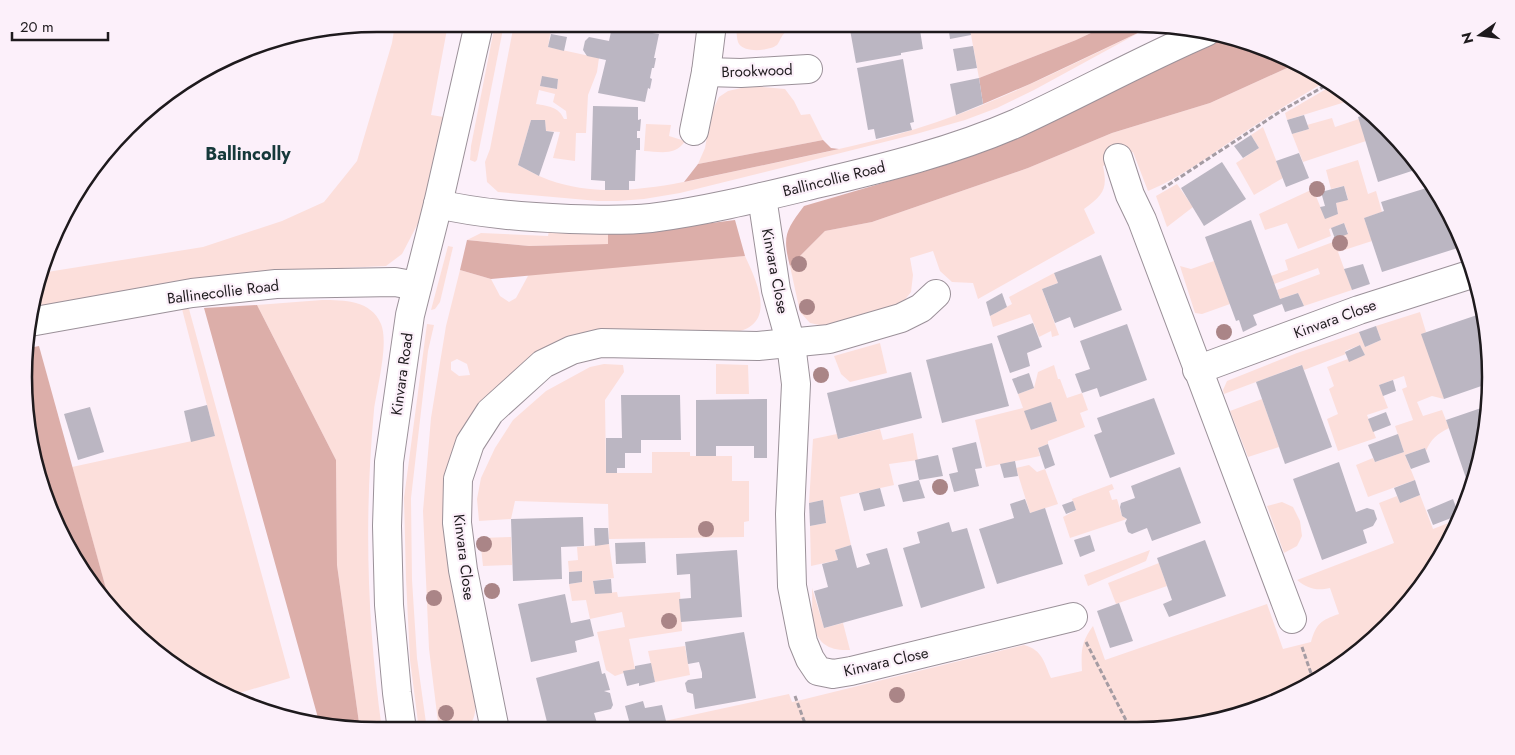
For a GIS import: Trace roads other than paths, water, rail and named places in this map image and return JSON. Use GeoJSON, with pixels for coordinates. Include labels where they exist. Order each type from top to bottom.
{"type":"FeatureCollection","features":[{"type":"Feature","properties":{"kind":"street","name":"Kinvara Road"},"geometry":{"type":"LineString","coordinates":[[401,722],[389,606],[387,526],[389,462],[410,314],[478,32]]}},
{"type":"Feature","properties":{"kind":"street","name":"Brookwood"},"geometry":{"type":"LineString","coordinates":[[694,131],[706,72],[711,32]]}},
{"type":"Feature","properties":{"kind":"street","name":"Ballincollie Road"},"geometry":{"type":"LineString","coordinates":[[438,204],[461,210],[546,218],[605,220],[648,218],[684,213],[762,196],[859,174],[948,150],[1016,123],[1195,37]]}},
{"type":"Feature","properties":{"kind":"street","name":"Brookwood"},"geometry":{"type":"LineString","coordinates":[[706,72],[749,73],[808,69]]}},
{"type":"Feature","properties":{"kind":"street"},"geometry":{"type":"LineString","coordinates":[[1118,158],[1292,619]]}},
{"type":"Feature","properties":{"kind":"street","name":"Kinvara Close"},"geometry":{"type":"LineString","coordinates":[[762,196],[776,290],[791,344],[796,384],[790,514],[792,586],[803,642],[810,659],[818,671],[833,674],[851,671],[1073,616]]}},
{"type":"Feature","properties":{"kind":"street","name":"Kinvara Close"},"geometry":{"type":"LineString","coordinates":[[1197,370],[1359,310],[1467,275]]}},
{"type":"Feature","properties":{"kind":"street","name":"Ballinecollie Road"},"geometry":{"type":"LineString","coordinates":[[37,321],[192,293],[276,284],[395,282],[417,286]]}},
{"type":"Feature","properties":{"kind":"street","name":"Kinvara Close"},"geometry":{"type":"LineString","coordinates":[[493,722],[463,570],[457,523],[458,479],[470,443],[490,412],[543,364],[572,350],[601,343],[758,346],[791,344],[829,338],[901,318],[921,308],[936,294]]}},
{"type":"Feature","properties":{"kind":"district","name":"Ballincolly"},"geometry":{"type":"Point","coordinates":[248,154]}}]}
